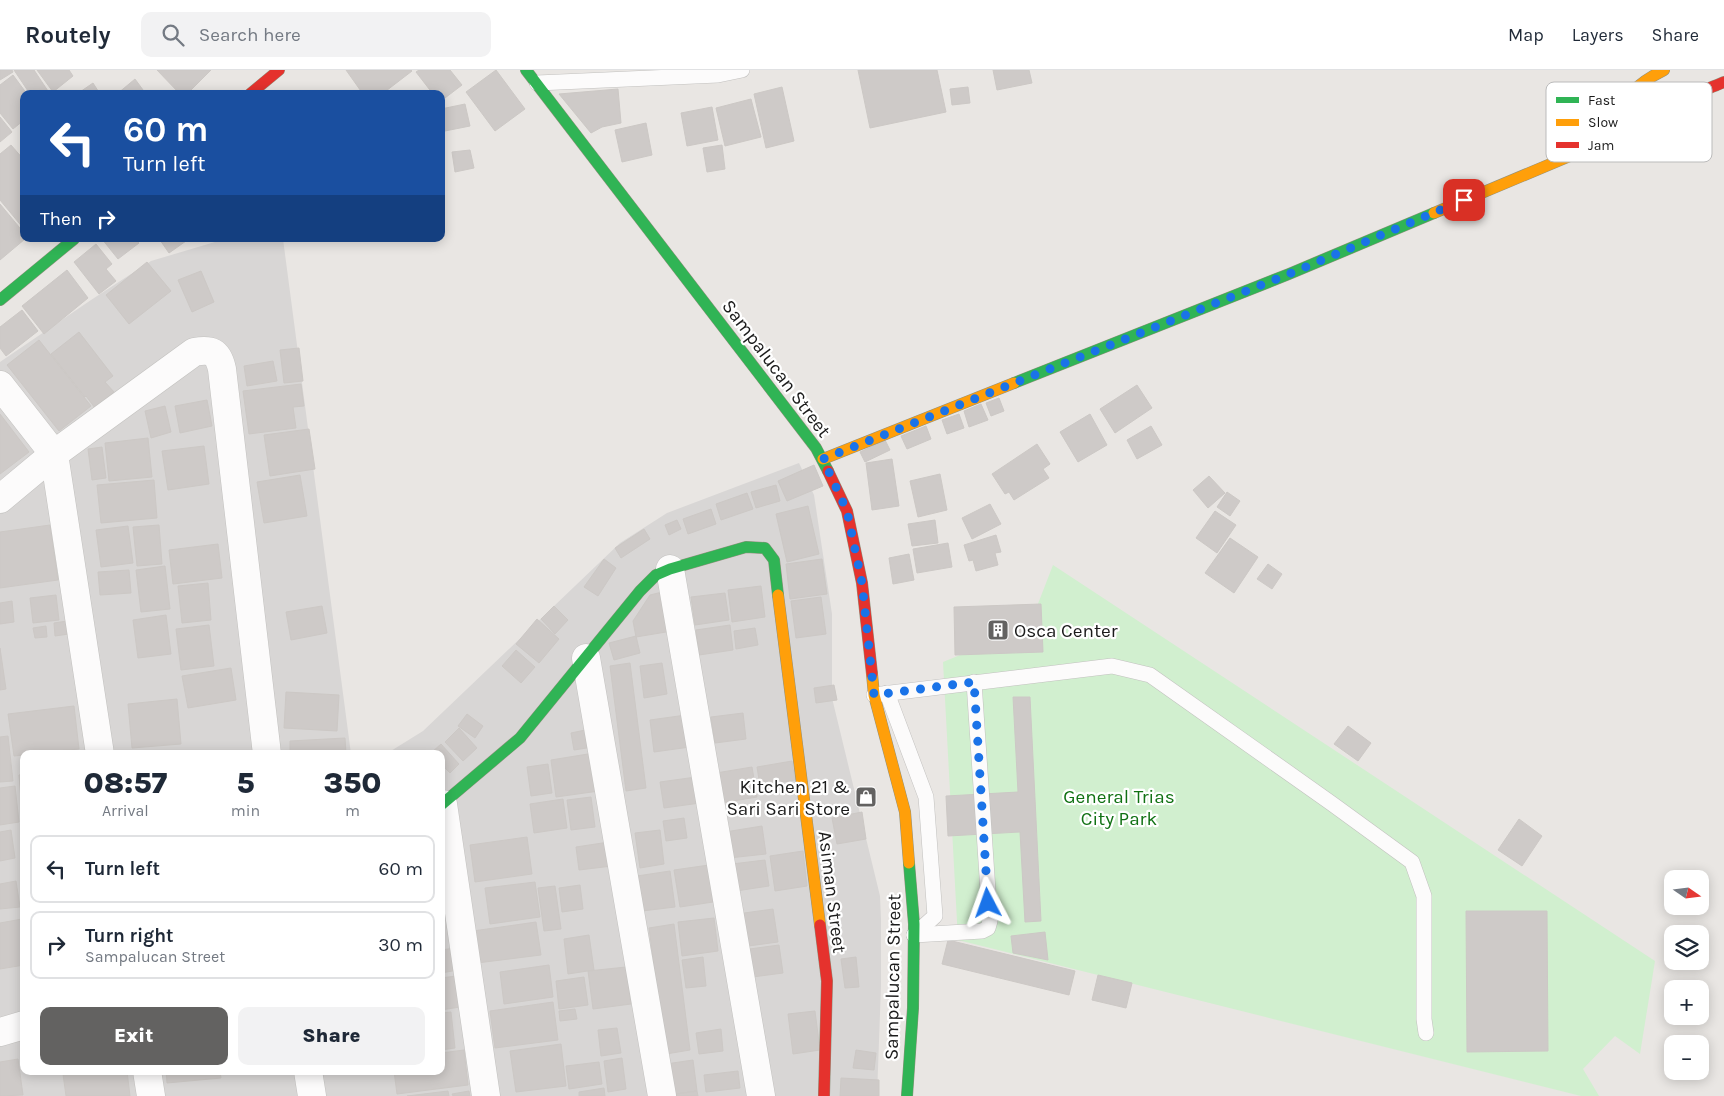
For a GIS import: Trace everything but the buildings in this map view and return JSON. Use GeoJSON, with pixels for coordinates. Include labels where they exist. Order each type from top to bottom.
{"type":"FeatureCollection","features":[{"type":"Feature","properties":{"kind":"street"},"geometry":{"type":"LineString","coordinates":[[255,90],[279,70]]}},
{"type":"Feature","properties":{"kind":"street","name":"Sampalucan Street"},"geometry":{"type":"LineString","coordinates":[[526,70],[823,459],[847,511],[862,583],[880,694],[905,812],[914,935],[913,1008],[907,1096]]}},
{"type":"Feature","properties":{"kind":"street"},"geometry":{"type":"LineString","coordinates":[[1642,82],[1664,70]]}},
{"type":"Feature","properties":{"kind":"street"},"geometry":{"type":"LineString","coordinates":[[1712,87],[1724,82]]}},
{"type":"Feature","properties":{"kind":"street"},"geometry":{"type":"LineString","coordinates":[[823,459],[1289,274],[1556,162]]}},
{"type":"Feature","properties":{"kind":"street"},"geometry":{"type":"LineString","coordinates":[[0,300],[70,242]]}},
{"type":"Feature","properties":{"kind":"street"},"geometry":{"type":"LineString","coordinates":[[0,499],[54,454],[194,352],[204,350],[214,352],[220,358],[267,750]]}},
{"type":"Feature","properties":{"kind":"street"},"geometry":{"type":"LineString","coordinates":[[0,385],[54,454],[99,750]]}},
{"type":"Feature","properties":{"kind":"street","name":"Asiman Street"},"geometry":{"type":"LineString","coordinates":[[670,569],[746,547],[765,548],[774,560],[827,981],[824,1096]]}},
{"type":"Feature","properties":{"kind":"street"},"geometry":{"type":"LineString","coordinates":[[445,801],[520,738],[647,583],[656,575],[670,569],[761,1096]]}},
{"type":"Feature","properties":{"kind":"street"},"geometry":{"type":"LineString","coordinates":[[586,658],[662,1096]]}},
{"type":"Feature","properties":{"kind":"street"},"geometry":{"type":"LineString","coordinates":[[445,824],[486,1096]]}},
{"type":"Feature","properties":{"kind":"street"},"geometry":{"type":"LineString","coordinates":[[0,1032],[20,1026]]}},
{"type":"Feature","properties":{"kind":"street"},"geometry":{"type":"LineString","coordinates":[[148,1075],[151,1096]]}},
{"type":"Feature","properties":{"kind":"street"},"geometry":{"type":"LineString","coordinates":[[309,1075],[312,1096]]}},
{"type":"Feature","properties":{"kind":"lane"},"geometry":{"type":"LineString","coordinates":[[537,83],[718,75],[742,70]]}},
{"type":"Feature","properties":{"kind":"lane"},"geometry":{"type":"LineString","coordinates":[[914,935],[935,916],[926,797],[880,694],[1112,666],[1150,674],[1412,862],[1424,896],[1424,1019],[1426,1033]]}},
{"type":"Feature","properties":{"kind":"lane"},"geometry":{"type":"LineString","coordinates":[[914,935],[982,931],[988,928],[990,921],[974,682]]}},
{"type":"Feature","properties":{"kind":"shaded area"},"geometry":{"type":"Polygon","coordinates":[[[215,242],[283,242],[350,750],[20,750],[20,1075],[445,1075],[445,750],[392,750],[423,731],[620,543],[667,513],[799,463],[814,495],[832,614],[832,698],[880,896],[881,986],[877,1096],[0,1096],[0,362],[151,261],[215,242]]]}},
{"type":"Feature","properties":{"kind":"green space","name":"General Trias City Park"},"geometry":{"type":"Polygon","coordinates":[[[1053,565],[1655,961],[1640,1054],[1615,1036],[1583,1069],[1599,1096],[1581,1096],[958,940],[943,662],[1029,627],[1053,565]]]}},
{"type":"Feature","properties":{"kind":"traffic: fast"},"geometry":{"type":"LineString","coordinates":[[526,70],[816,448],[828,471]]}},
{"type":"Feature","properties":{"kind":"traffic: fast"},"geometry":{"type":"LineString","coordinates":[[1014,383],[1289,274],[1434,213]]}},
{"type":"Feature","properties":{"kind":"traffic: fast"},"geometry":{"type":"LineString","coordinates":[[0,300],[70,242]]}},
{"type":"Feature","properties":{"kind":"traffic: fast"},"geometry":{"type":"LineString","coordinates":[[445,802],[520,738],[640,591],[656,575],[670,569],[746,547],[765,548],[774,560],[778,595]]}},
{"type":"Feature","properties":{"kind":"traffic: fast"},"geometry":{"type":"LineString","coordinates":[[907,1096],[913,1008],[914,924],[909,863]]}},
{"type":"Feature","properties":{"kind":"traffic: slow"},"geometry":{"type":"LineString","coordinates":[[1645,82],[1664,70]]}},
{"type":"Feature","properties":{"kind":"traffic: slow"},"geometry":{"type":"LineString","coordinates":[[1434,213],[1555,162]]}},
{"type":"Feature","properties":{"kind":"traffic: slow"},"geometry":{"type":"LineString","coordinates":[[823,459],[1014,383]]}},
{"type":"Feature","properties":{"kind":"traffic: slow"},"geometry":{"type":"LineString","coordinates":[[778,595],[820,925]]}},
{"type":"Feature","properties":{"kind":"traffic: slow"},"geometry":{"type":"LineString","coordinates":[[872,674],[874,695],[905,812],[909,863]]}},
{"type":"Feature","properties":{"kind":"traffic: jam"},"geometry":{"type":"LineString","coordinates":[[255,90],[279,70]]}},
{"type":"Feature","properties":{"kind":"traffic: jam"},"geometry":{"type":"LineString","coordinates":[[1712,87],[1724,82]]}},
{"type":"Feature","properties":{"kind":"traffic: jam"},"geometry":{"type":"LineString","coordinates":[[828,471],[847,511],[862,583],[872,674]]}},
{"type":"Feature","properties":{"kind":"traffic: jam"},"geometry":{"type":"LineString","coordinates":[[820,925],[827,981],[824,1096]]}},
{"type":"Feature","properties":{"kind":"place","name":"Osca Center"},"geometry":{"type":"Point","coordinates":[998,630]}},
{"type":"Feature","properties":{"kind":"place","name":"Kitchen 21 & Sari Sari Store"},"geometry":{"type":"Point","coordinates":[866,797]}},
{"type":"Feature","properties":{"kind":"route"},"geometry":{"type":"LineString","coordinates":[[988,903],[974,682],[874,695],[862,583],[847,511],[823,459],[1289,274],[1464,200]]}}]}
